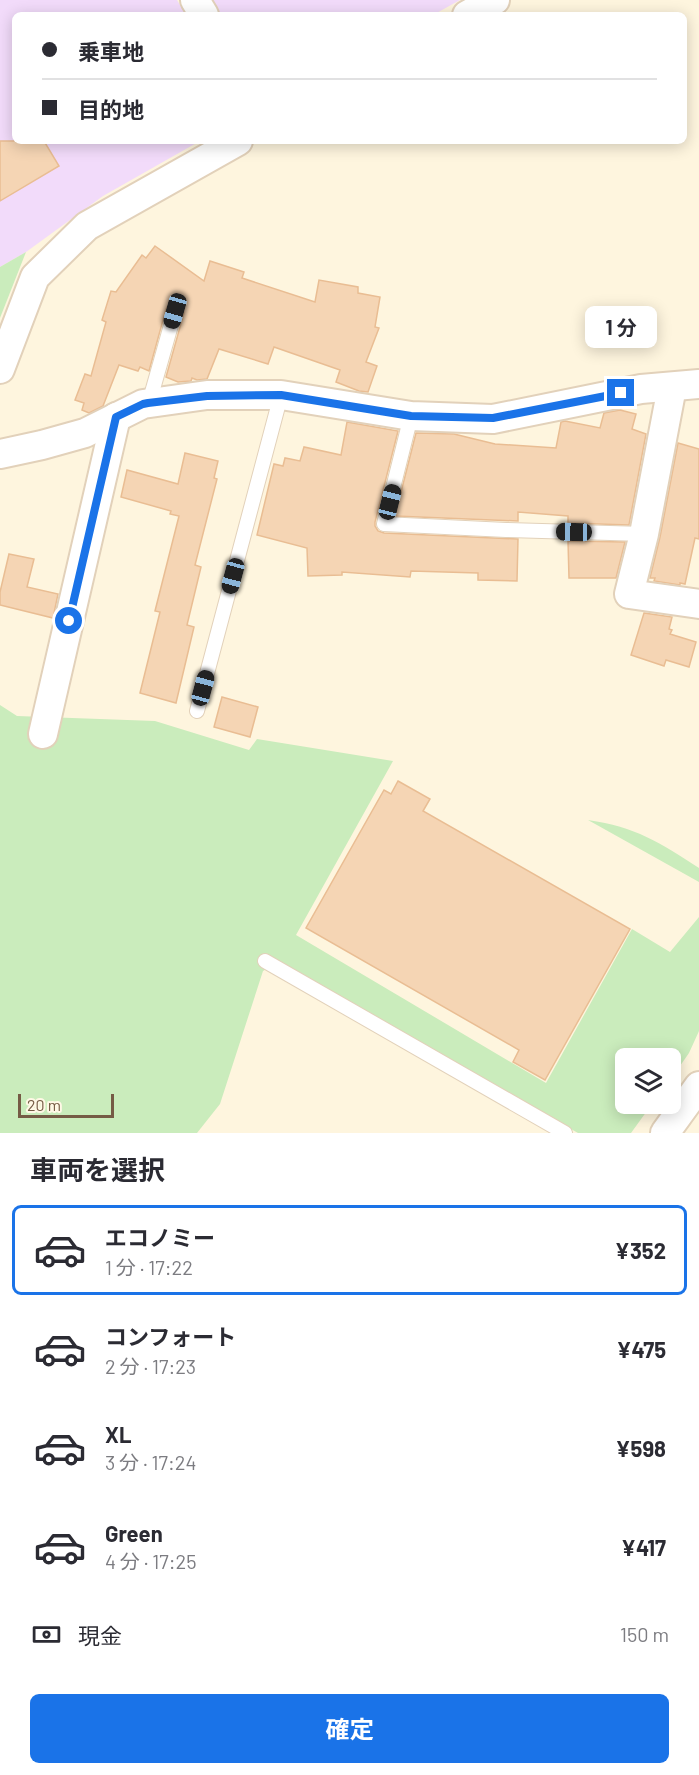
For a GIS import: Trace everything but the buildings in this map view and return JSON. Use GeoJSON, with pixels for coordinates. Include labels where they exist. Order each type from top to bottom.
{"type":"FeatureCollection","features":[{"type":"Feature","properties":{"kind":"street"},"geometry":{"type":"LineString","coordinates":[[473,12],[495,0]]}},
{"type":"Feature","properties":{"kind":"street"},"geometry":{"type":"LineString","coordinates":[[0,369],[34,277],[87,226],[233,144]]}},
{"type":"Feature","properties":{"kind":"street"},"geometry":{"type":"LineString","coordinates":[[0,454],[85,433],[143,404],[207,396],[281,395],[411,416],[493,418],[640,389],[685,386],[629,594],[699,604]]}},
{"type":"Feature","properties":{"kind":"street"},"geometry":{"type":"LineString","coordinates":[[43,734],[116,417]]}},
{"type":"Feature","properties":{"kind":"street"},"geometry":{"type":"LineString","coordinates":[[665,1133],[699,1086]]}},
{"type":"Feature","properties":{"kind":"lane"},"geometry":{"type":"LineString","coordinates":[[148,403],[175,311]]}},
{"type":"Feature","properties":{"kind":"lane"},"geometry":{"type":"LineString","coordinates":[[197,711],[281,395]]}},
{"type":"Feature","properties":{"kind":"lane"},"geometry":{"type":"LineString","coordinates":[[411,416],[384,524],[644,534]]}},
{"type":"Feature","properties":{"kind":"lane"},"geometry":{"type":"LineString","coordinates":[[265,962],[565,1133]]}},
{"type":"Feature","properties":{"kind":"shaded area"},"geometry":{"type":"Polygon","coordinates":[[[0,0],[177,0],[184,12],[12,12],[12,144],[195,144],[103,196],[26,252],[0,267],[0,0]]]}},
{"type":"Feature","properties":{"kind":"shaded area"},"geometry":{"type":"Polygon","coordinates":[[[207,0],[460,0],[438,12],[213,12],[207,0]]]}},
{"type":"Feature","properties":{"kind":"green space"},"geometry":{"type":"Polygon","coordinates":[[[26,252],[0,318],[0,267],[26,252]]]}},
{"type":"Feature","properties":{"kind":"green space"},"geometry":{"type":"Polygon","coordinates":[[[0,705],[17,716],[155,721],[249,750],[257,739],[393,761],[296,935],[546,1083],[632,929],[670,952],[699,917],[699,1031],[689,1053],[681,1065],[681,1048],[615,1048],[615,1114],[645,1114],[631,1133],[578,1133],[278,962],[263,971],[220,1104],[197,1133],[0,1133],[0,705]]]}},
{"type":"Feature","properties":{"kind":"green space"},"geometry":{"type":"Polygon","coordinates":[[[588,820],[634,831],[659,843],[699,868],[699,882],[588,820]]]}},
{"type":"Feature","properties":{"kind":"route"},"geometry":{"type":"LineString","coordinates":[[69,621],[116,417],[143,404],[207,396],[281,395],[411,416],[493,418],[621,393]]}}]}
